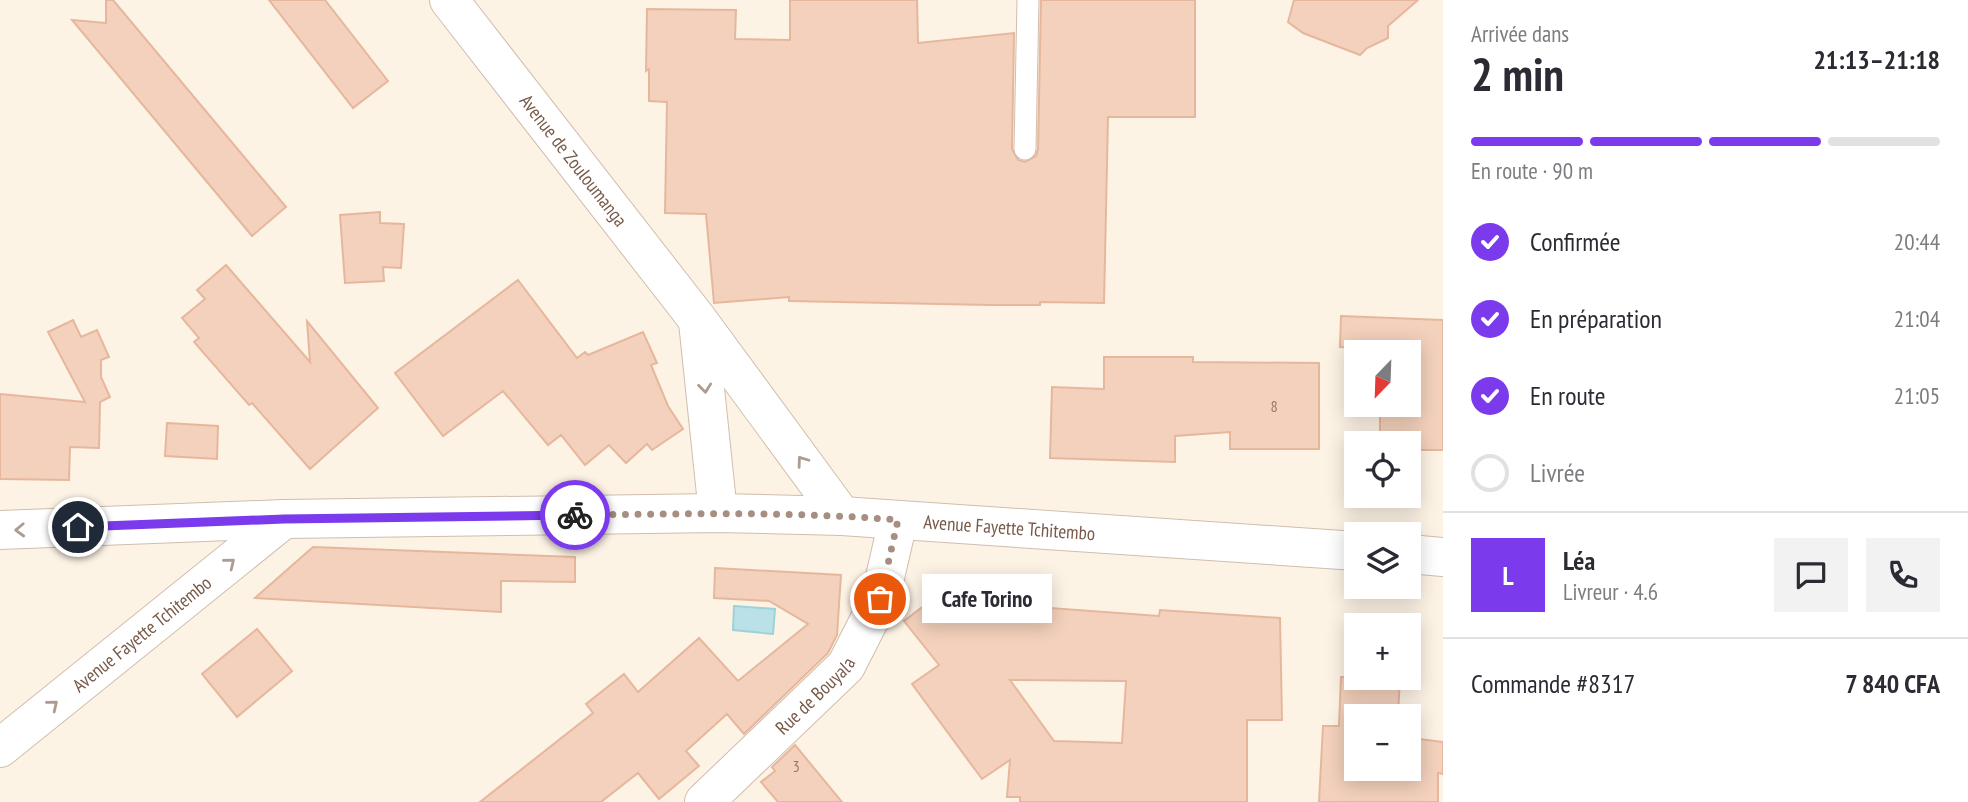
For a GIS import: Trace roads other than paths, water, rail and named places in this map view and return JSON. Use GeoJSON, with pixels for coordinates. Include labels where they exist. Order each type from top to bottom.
{"type":"FeatureCollection","features":[{"type":"Feature","properties":{"kind":"street","name":"Avenue de Zouloumanga"},"geometry":{"type":"LineString","coordinates":[[449,0],[698,320],[842,516]]}},
{"type":"Feature","properties":{"kind":"street"},"geometry":{"type":"LineString","coordinates":[[698,320],[718,513]]}},
{"type":"Feature","properties":{"kind":"street","name":"Avenue Fayette Tchitembo"},"geometry":{"type":"LineString","coordinates":[[0,530],[284,519],[718,513],[842,516],[1344,550]]}},
{"type":"Feature","properties":{"kind":"street","name":"Avenue Fayette Tchitembo"},"geometry":{"type":"LineString","coordinates":[[0,748],[284,519]]}},
{"type":"Feature","properties":{"kind":"street","name":"Rue de Bouyala"},"geometry":{"type":"LineString","coordinates":[[704,802],[846,666],[880,599],[898,520]]}},
{"type":"Feature","properties":{"kind":"street"},"geometry":{"type":"LineString","coordinates":[[1421,555],[1443,556]]}},
{"type":"Feature","properties":{"kind":"lane"},"geometry":{"type":"LineString","coordinates":[[1025,149],[1028,0]]}},
{"type":"Feature","properties":{"kind":"water"},"geometry":{"type":"Polygon","coordinates":[[[734,606],[775,609],[773,634],[733,630],[734,606]]]}},
{"type":"Feature","properties":{"kind":"place","name":"Cafe Torino"},"geometry":{"type":"Point","coordinates":[880,599]}}]}
